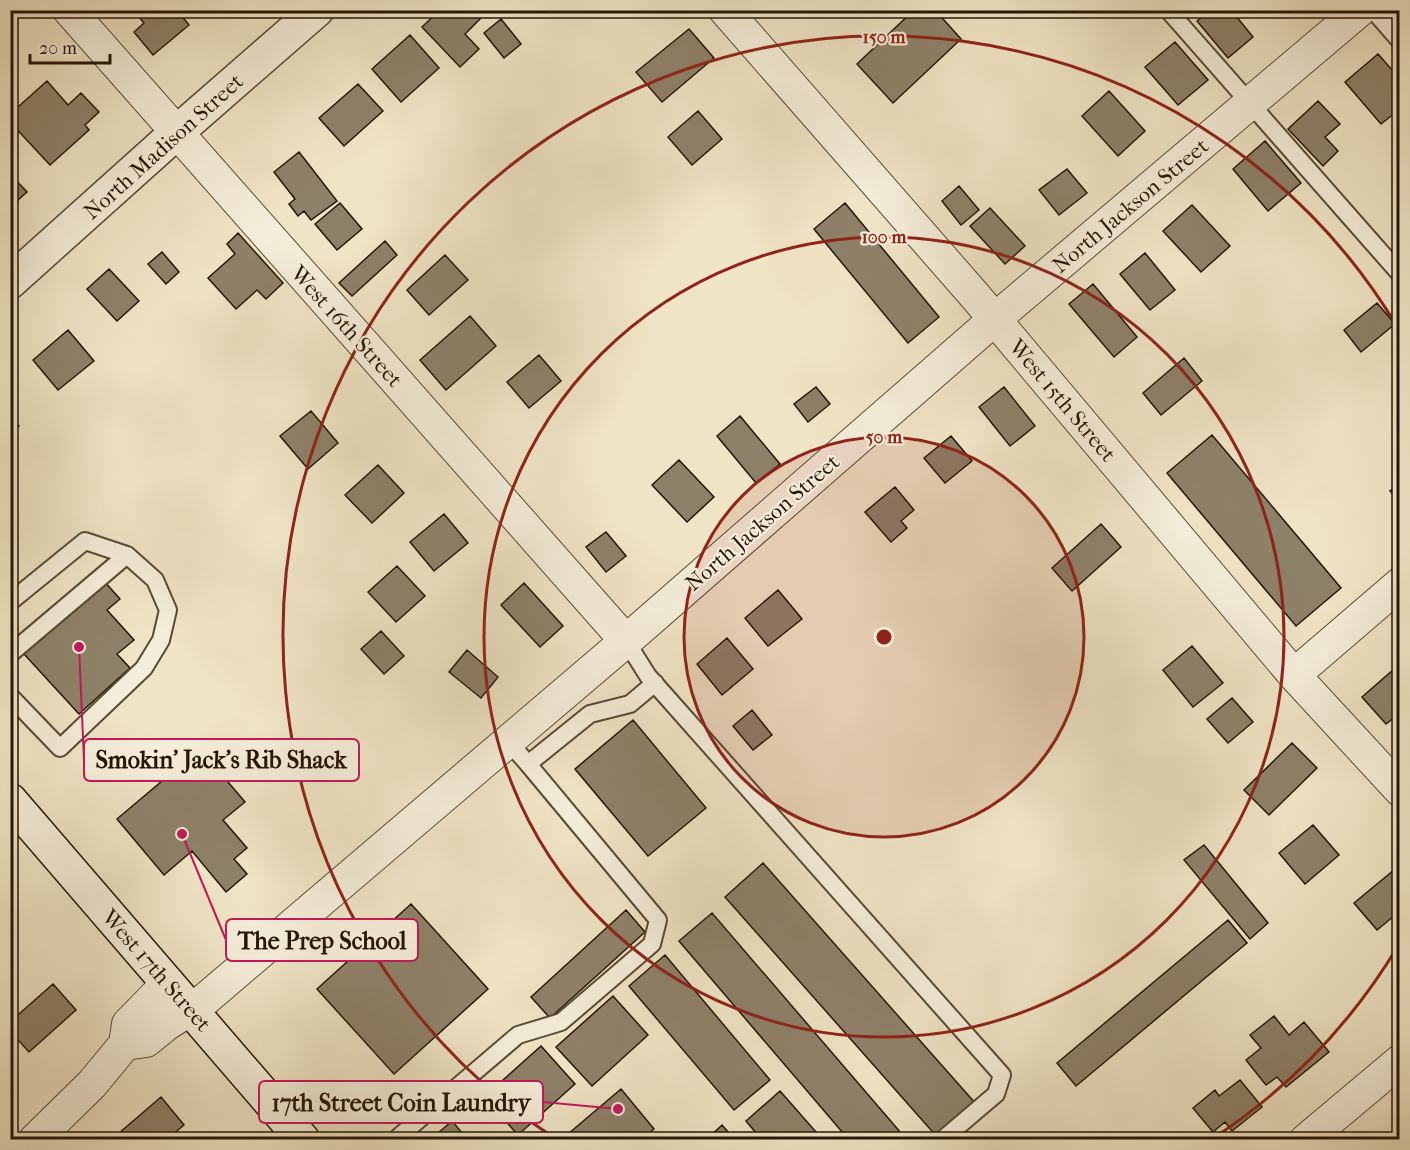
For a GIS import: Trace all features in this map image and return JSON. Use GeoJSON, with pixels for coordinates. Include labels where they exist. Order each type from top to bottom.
{"type":"FeatureCollection","features":[{"type":"Feature","properties":{"kind":"main road","name":"North Madison Street"},"geometry":{"type":"LineString","coordinates":[[10,282],[317,10]]}},
{"type":"Feature","properties":{"kind":"main road","name":"West 17th Street"},"geometry":{"type":"LineString","coordinates":[[10,800],[303,1140]]}},
{"type":"Feature","properties":{"kind":"street","name":"West 16th Street"},"geometry":{"type":"LineString","coordinates":[[69,10],[626,641]]}},
{"type":"Feature","properties":{"kind":"street","name":"West 15th Street"},"geometry":{"type":"LineString","coordinates":[[725,10],[995,319],[1294,675],[1400,790]]}},
{"type":"Feature","properties":{"kind":"street","name":"North Jackson Street"},"geometry":{"type":"LineString","coordinates":[[125,1044],[146,1041],[167,1024],[191,1010],[518,753],[626,641],[995,319],[1359,10]]}},
{"type":"Feature","properties":{"kind":"street"},"geometry":{"type":"LineString","coordinates":[[1294,675],[1400,584]]}},
{"type":"Feature","properties":{"kind":"street"},"geometry":{"type":"LineString","coordinates":[[35,1140],[92,1084],[125,1044],[128,1024],[168,983]]}},
{"type":"Feature","properties":{"kind":"street"},"geometry":{"type":"LineString","coordinates":[[1306,1140],[1400,1061]]}},
{"type":"Feature","properties":{"kind":"lane"},"geometry":{"type":"LineString","coordinates":[[1168,10],[1400,274]]}},
{"type":"Feature","properties":{"kind":"lane"},"geometry":{"type":"LineString","coordinates":[[1373,10],[1400,41]]}},
{"type":"Feature","properties":{"kind":"lane"},"geometry":{"type":"LineString","coordinates":[[10,602],[85,541],[127,555],[155,580],[168,610],[162,640],[144,668],[60,748],[10,696]]}},
{"type":"Feature","properties":{"kind":"lane"},"geometry":{"type":"LineString","coordinates":[[10,654],[127,555]]}},
{"type":"Feature","properties":{"kind":"lane"},"geometry":{"type":"LineString","coordinates":[[626,641],[655,683],[1002,1075],[996,1094],[942,1140]]}},
{"type":"Feature","properties":{"kind":"lane"},"geometry":{"type":"LineString","coordinates":[[395,1140],[518,1035],[561,1022],[652,944],[658,920],[518,753],[590,714],[630,704],[655,683]]}},
{"type":"Feature","properties":{"kind":"building"},"geometry":{"type":"Polygon","coordinates":[[[133,10],[177,10],[189,25],[153,55],[134,32],[144,23],[133,10]]]}},
{"type":"Feature","properties":{"kind":"building"},"geometry":{"type":"Polygon","coordinates":[[[440,10],[477,10],[483,16],[465,34],[479,49],[460,67],[422,27],[440,10]]]}},
{"type":"Feature","properties":{"kind":"building"},"geometry":{"type":"Polygon","coordinates":[[[914,10],[935,10],[961,39],[893,103],[857,64],[914,10]]]}},
{"type":"Feature","properties":{"kind":"building"},"geometry":{"type":"Polygon","coordinates":[[[1210,10],[1231,10],[1253,37],[1228,58],[1197,21],[1210,10]]]}},
{"type":"Feature","properties":{"kind":"building"},"geometry":{"type":"Polygon","coordinates":[[[501,19],[521,44],[504,58],[484,33],[501,19]]]}},
{"type":"Feature","properties":{"kind":"building"},"geometry":{"type":"Polygon","coordinates":[[[689,29],[714,58],[662,102],[636,72],[689,29]]]}},
{"type":"Feature","properties":{"kind":"building"},"geometry":{"type":"Polygon","coordinates":[[[410,35],[439,68],[401,102],[372,69],[410,35]]]}},
{"type":"Feature","properties":{"kind":"building"},"geometry":{"type":"Polygon","coordinates":[[[1175,42],[1208,80],[1178,105],[1145,67],[1175,42]]]}},
{"type":"Feature","properties":{"kind":"building"},"geometry":{"type":"Polygon","coordinates":[[[1378,54],[1400,79],[1400,109],[1381,124],[1345,82],[1378,54]]]}},
{"type":"Feature","properties":{"kind":"building"},"geometry":{"type":"Polygon","coordinates":[[[47,81],[68,105],[81,93],[99,112],[85,125],[89,130],[50,165],[10,122],[10,114],[47,81]]]}},
{"type":"Feature","properties":{"kind":"building"},"geometry":{"type":"Polygon","coordinates":[[[358,84],[383,111],[344,146],[319,118],[358,84]]]}},
{"type":"Feature","properties":{"kind":"building"},"geometry":{"type":"Polygon","coordinates":[[[1109,91],[1145,131],[1118,156],[1082,116],[1109,91]]]}},
{"type":"Feature","properties":{"kind":"building"},"geometry":{"type":"Polygon","coordinates":[[[1318,101],[1340,124],[1325,137],[1338,151],[1323,166],[1288,129],[1318,101]]]}},
{"type":"Feature","properties":{"kind":"building"},"geometry":{"type":"Polygon","coordinates":[[[698,111],[722,139],[692,165],[668,137],[698,111]]]}},
{"type":"Feature","properties":{"kind":"building"},"geometry":{"type":"Polygon","coordinates":[[[1265,141],[1301,183],[1268,211],[1233,169],[1265,141]]]}},
{"type":"Feature","properties":{"kind":"building"},"geometry":{"type":"Polygon","coordinates":[[[299,152],[337,201],[311,220],[304,211],[298,216],[289,204],[295,199],[274,172],[299,152]]]}},
{"type":"Feature","properties":{"kind":"building"},"geometry":{"type":"Polygon","coordinates":[[[1067,169],[1087,193],[1059,215],[1039,190],[1067,169]]]}},
{"type":"Feature","properties":{"kind":"building"},"geometry":{"type":"Polygon","coordinates":[[[10,174],[27,192],[10,207],[10,174]]]}},
{"type":"Feature","properties":{"kind":"building"},"geometry":{"type":"Polygon","coordinates":[[[959,186],[979,210],[961,225],[942,201],[959,186]]]}},
{"type":"Feature","properties":{"kind":"building"},"geometry":{"type":"Polygon","coordinates":[[[340,203],[362,229],[337,250],[315,224],[340,203]]]}},
{"type":"Feature","properties":{"kind":"building"},"geometry":{"type":"Polygon","coordinates":[[[845,203],[939,317],[908,343],[814,229],[845,203]]]}},
{"type":"Feature","properties":{"kind":"building"},"geometry":{"type":"Polygon","coordinates":[[[1192,205],[1230,246],[1201,272],[1163,231],[1192,205]]]}},
{"type":"Feature","properties":{"kind":"building"},"geometry":{"type":"Polygon","coordinates":[[[990,208],[1025,246],[1005,264],[970,226],[990,208]]]}},
{"type":"Feature","properties":{"kind":"building"},"geometry":{"type":"Polygon","coordinates":[[[238,233],[283,283],[266,299],[257,290],[236,309],[208,278],[235,254],[227,244],[238,233]]]}},
{"type":"Feature","properties":{"kind":"building"},"geometry":{"type":"Polygon","coordinates":[[[385,241],[397,255],[352,296],[339,283],[385,241]]]}},
{"type":"Feature","properties":{"kind":"building"},"geometry":{"type":"Polygon","coordinates":[[[162,252],[179,272],[166,284],[148,264],[162,252]]]}},
{"type":"Feature","properties":{"kind":"building"},"geometry":{"type":"Polygon","coordinates":[[[1145,253],[1175,290],[1150,310],[1120,274],[1145,253]]]}},
{"type":"Feature","properties":{"kind":"building"},"geometry":{"type":"Polygon","coordinates":[[[445,255],[468,280],[429,315],[407,290],[445,255]]]}},
{"type":"Feature","properties":{"kind":"building"},"geometry":{"type":"Polygon","coordinates":[[[109,269],[139,301],[117,321],[87,289],[109,269]]]}},
{"type":"Feature","properties":{"kind":"building"},"geometry":{"type":"Polygon","coordinates":[[[1093,284],[1137,337],[1114,357],[1069,304],[1093,284]]]}},
{"type":"Feature","properties":{"kind":"building"},"geometry":{"type":"Polygon","coordinates":[[[1377,303],[1395,324],[1361,352],[1344,330],[1377,303]]]}},
{"type":"Feature","properties":{"kind":"building"},"geometry":{"type":"Polygon","coordinates":[[[470,316],[496,346],[446,390],[420,360],[470,316]]]}},
{"type":"Feature","properties":{"kind":"building"},"geometry":{"type":"Polygon","coordinates":[[[68,330],[94,361],[58,390],[33,360],[68,330]]]}},
{"type":"Feature","properties":{"kind":"building"},"geometry":{"type":"Polygon","coordinates":[[[539,355],[561,381],[529,408],[507,382],[539,355]]]}},
{"type":"Feature","properties":{"kind":"building"},"geometry":{"type":"Polygon","coordinates":[[[1184,358],[1202,381],[1161,415],[1143,393],[1184,358]]]}},
{"type":"Feature","properties":{"kind":"building"},"geometry":{"type":"Polygon","coordinates":[[[816,387],[830,404],[808,422],[794,404],[816,387]]]}},
{"type":"Feature","properties":{"kind":"building"},"geometry":{"type":"Polygon","coordinates":[[[1004,387],[1035,426],[1010,446],[979,407],[1004,387]]]}},
{"type":"Feature","properties":{"kind":"building"},"geometry":{"type":"Polygon","coordinates":[[[311,411],[338,443],[308,469],[280,436],[311,411]]]}},
{"type":"Feature","properties":{"kind":"building"},"geometry":{"type":"Polygon","coordinates":[[[740,416],[780,464],[756,483],[717,436],[740,416]]]}},
{"type":"Feature","properties":{"kind":"building"},"geometry":{"type":"Polygon","coordinates":[[[10,417],[19,426],[10,434],[10,417]]]}},
{"type":"Feature","properties":{"kind":"building"},"geometry":{"type":"Polygon","coordinates":[[[1212,435],[1341,588],[1296,626],[1167,473],[1212,435]]]}},
{"type":"Feature","properties":{"kind":"building"},"geometry":{"type":"Polygon","coordinates":[[[951,436],[972,461],[945,483],[924,458],[951,436]]]}},
{"type":"Feature","properties":{"kind":"building"},"geometry":{"type":"Polygon","coordinates":[[[679,460],[714,497],[687,522],[652,485],[679,460]]]}},
{"type":"Feature","properties":{"kind":"building"},"geometry":{"type":"Polygon","coordinates":[[[378,465],[404,493],[372,523],[345,495],[378,465]]]}},
{"type":"Feature","properties":{"kind":"building"},"geometry":{"type":"Polygon","coordinates":[[[1400,484],[1400,503],[1390,491],[1400,484]]]}},
{"type":"Feature","properties":{"kind":"building"},"geometry":{"type":"Polygon","coordinates":[[[895,487],[914,510],[901,521],[907,528],[891,542],[865,512],[895,487]]]}},
{"type":"Feature","properties":{"kind":"building"},"geometry":{"type":"Polygon","coordinates":[[[444,514],[468,543],[434,571],[410,542],[444,514]]]}},
{"type":"Feature","properties":{"kind":"building"},"geometry":{"type":"Polygon","coordinates":[[[1101,524],[1121,547],[1072,591],[1052,568],[1101,524]]]}},
{"type":"Feature","properties":{"kind":"building"},"geometry":{"type":"Polygon","coordinates":[[[606,532],[626,556],[606,572],[586,547],[606,532]]]}},
{"type":"Feature","properties":{"kind":"building"},"geometry":{"type":"Polygon","coordinates":[[[397,566],[425,596],[396,622],[368,592],[397,566]]]}},
{"type":"Feature","properties":{"kind":"building"},"geometry":{"type":"Polygon","coordinates":[[[104,581],[120,599],[107,610],[134,640],[117,654],[130,668],[79,714],[24,654],[104,581]]]}},
{"type":"Feature","properties":{"kind":"building"},"geometry":{"type":"Polygon","coordinates":[[[524,583],[563,626],[540,647],[501,605],[524,583]]]}},
{"type":"Feature","properties":{"kind":"building"},"geometry":{"type":"Polygon","coordinates":[[[778,590],[802,619],[768,646],[745,618],[778,590]]]}},
{"type":"Feature","properties":{"kind":"building"},"geometry":{"type":"Polygon","coordinates":[[[381,631],[404,656],[384,674],[361,649],[381,631]]]}},
{"type":"Feature","properties":{"kind":"building"},"geometry":{"type":"Polygon","coordinates":[[[727,638],[753,669],[722,695],[697,664],[727,638]]]}},
{"type":"Feature","properties":{"kind":"building"},"geometry":{"type":"Polygon","coordinates":[[[1192,646],[1223,683],[1193,707],[1163,670],[1192,646]]]}},
{"type":"Feature","properties":{"kind":"building"},"geometry":{"type":"Polygon","coordinates":[[[467,650],[498,677],[481,698],[449,672],[467,650]]]}},
{"type":"Feature","properties":{"kind":"building"},"geometry":{"type":"Polygon","coordinates":[[[1400,664],[1400,713],[1386,724],[1362,697],[1400,664]]]}},
{"type":"Feature","properties":{"kind":"building"},"geometry":{"type":"Polygon","coordinates":[[[1232,698],[1253,722],[1228,743],[1207,719],[1232,698]]]}},
{"type":"Feature","properties":{"kind":"building"},"geometry":{"type":"Polygon","coordinates":[[[752,710],[772,735],[753,750],[733,726],[752,710]]]}},
{"type":"Feature","properties":{"kind":"building"},"geometry":{"type":"Polygon","coordinates":[[[633,720],[706,808],[648,856],[575,769],[633,720]]]}},
{"type":"Feature","properties":{"kind":"building"},"geometry":{"type":"Polygon","coordinates":[[[1292,743],[1317,768],[1269,815],[1244,790],[1292,743]]]}},
{"type":"Feature","properties":{"kind":"building"},"geometry":{"type":"Polygon","coordinates":[[[200,749],[245,802],[223,820],[247,848],[234,859],[247,874],[226,892],[192,851],[164,875],[117,819],[200,749]]]}},
{"type":"Feature","properties":{"kind":"building"},"geometry":{"type":"Polygon","coordinates":[[[1313,825],[1339,855],[1305,884],[1279,853],[1313,825]]]}},
{"type":"Feature","properties":{"kind":"building"},"geometry":{"type":"Polygon","coordinates":[[[1204,845],[1268,923],[1250,939],[1184,860],[1204,845]]]}},
{"type":"Feature","properties":{"kind":"building"},"geometry":{"type":"Polygon","coordinates":[[[763,863],[976,1104],[938,1138],[725,897],[763,863]]]}},
{"type":"Feature","properties":{"kind":"building"},"geometry":{"type":"Polygon","coordinates":[[[1394,870],[1400,876],[1400,911],[1377,930],[1354,903],[1394,870]]]}},
{"type":"Feature","properties":{"kind":"building"},"geometry":{"type":"Polygon","coordinates":[[[411,904],[488,989],[394,1074],[317,989],[411,904]]]}},
{"type":"Feature","properties":{"kind":"building"},"geometry":{"type":"Polygon","coordinates":[[[626,910],[645,932],[550,1018],[531,997],[626,910]]]}},
{"type":"Feature","properties":{"kind":"building"},"geometry":{"type":"Polygon","coordinates":[[[712,913],[907,1140],[849,1140],[679,941],[712,913]]]}},
{"type":"Feature","properties":{"kind":"building"},"geometry":{"type":"Polygon","coordinates":[[[1228,920],[1247,943],[1076,1086],[1057,1063],[1228,920]]]}},
{"type":"Feature","properties":{"kind":"building"},"geometry":{"type":"Polygon","coordinates":[[[665,955],[770,1080],[734,1110],[629,986],[665,955]]]}},
{"type":"Feature","properties":{"kind":"building"},"geometry":{"type":"Polygon","coordinates":[[[53,984],[76,1010],[29,1052],[10,1031],[10,1022],[53,984]]]}},
{"type":"Feature","properties":{"kind":"building"},"geometry":{"type":"Polygon","coordinates":[[[613,996],[648,1035],[592,1086],[556,1047],[613,996]]]}},
{"type":"Feature","properties":{"kind":"building"},"geometry":{"type":"Polygon","coordinates":[[[1274,1016],[1289,1035],[1304,1022],[1329,1052],[1286,1087],[1277,1077],[1266,1085],[1246,1060],[1261,1048],[1250,1035],[1274,1016]]]}},
{"type":"Feature","properties":{"kind":"building"},"geometry":{"type":"Polygon","coordinates":[[[541,1046],[575,1084],[518,1135],[484,1097],[541,1046]]]}},
{"type":"Feature","properties":{"kind":"building"},"geometry":{"type":"Polygon","coordinates":[[[1240,1080],[1262,1107],[1232,1131],[1225,1122],[1213,1132],[1193,1108],[1215,1090],[1219,1096],[1240,1080]]]}},
{"type":"Feature","properties":{"kind":"building"},"geometry":{"type":"Polygon","coordinates":[[[621,1089],[654,1129],[642,1140],[561,1140],[621,1089]]]}},
{"type":"Feature","properties":{"kind":"building"},"geometry":{"type":"Polygon","coordinates":[[[780,1091],[823,1140],[762,1140],[746,1121],[780,1091]]]}},
{"type":"Feature","properties":{"kind":"building"},"geometry":{"type":"Polygon","coordinates":[[[161,1097],[184,1125],[166,1140],[111,1140],[161,1097]]]}},
{"type":"Feature","properties":{"kind":"building"},"geometry":{"type":"Polygon","coordinates":[[[452,1121],[468,1140],[430,1140],[452,1121]]]}},
{"type":"Feature","properties":{"kind":"building"},"geometry":{"type":"Polygon","coordinates":[[[722,1125],[735,1140],[706,1140],[722,1125]]]}},
{"type":"Feature","properties":{"kind":"place","name":"Smokin' Jack's Rib Shack"},"geometry":{"type":"Point","coordinates":[79,647]}},
{"type":"Feature","properties":{"kind":"place","name":"The Prep School"},"geometry":{"type":"Point","coordinates":[182,834]}},
{"type":"Feature","properties":{"kind":"place","name":"17th Street Coin Laundry"},"geometry":{"type":"Point","coordinates":[618,1109]}}]}
